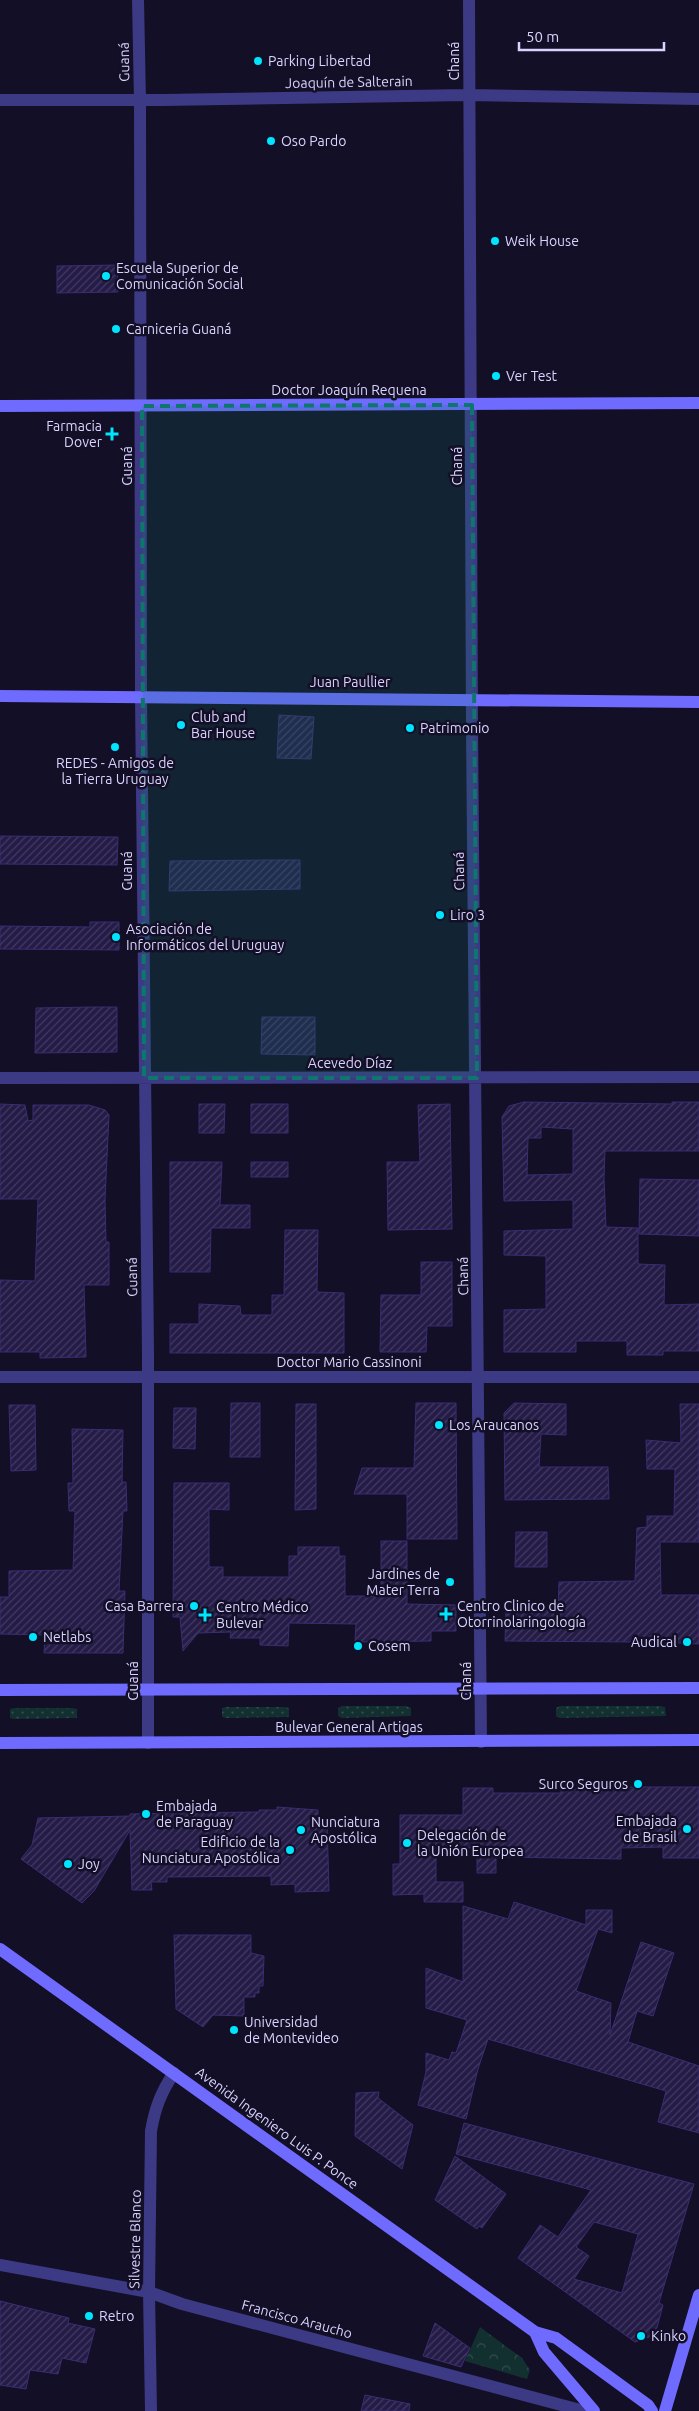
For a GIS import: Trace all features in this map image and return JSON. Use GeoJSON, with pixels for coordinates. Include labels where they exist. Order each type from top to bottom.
{"type":"FeatureCollection","features":[{"type":"Feature","properties":{"kind":"street","name":"Guaná"},"geometry":{"type":"LineString","coordinates":[[138,0],[142,406],[141,696],[148,1377],[148,1743]]}},
{"type":"Feature","properties":{"kind":"street","name":"Chaná"},"geometry":{"type":"LineString","coordinates":[[469,0],[468,95],[480,1376],[481,1742]]}},
{"type":"Feature","properties":{"kind":"street","name":"Joaquín de Salterain"},"geometry":{"type":"LineString","coordinates":[[0,100],[140,101],[468,95],[699,99]]}},
{"type":"Feature","properties":{"kind":"street","name":"Doctor Joaquín Requena"},"geometry":{"type":"LineString","coordinates":[[0,406],[699,403]]}},
{"type":"Feature","properties":{"kind":"street","name":"Juan Paullier"},"geometry":{"type":"LineString","coordinates":[[0,696],[473,698],[699,702]]}},
{"type":"Feature","properties":{"kind":"street","name":"Acevedo Díaz"},"geometry":{"type":"LineString","coordinates":[[0,1078],[699,1077]]}},
{"type":"Feature","properties":{"kind":"street","name":"Doctor Mario Cassinoni"},"geometry":{"type":"LineString","coordinates":[[0,1377],[699,1377]]}},
{"type":"Feature","properties":{"kind":"street"},"geometry":{"type":"LineString","coordinates":[[0,1690],[699,1688]]}},
{"type":"Feature","properties":{"kind":"street","name":"Bulevar General Artigas"},"geometry":{"type":"LineString","coordinates":[[0,1743],[699,1740]]}},
{"type":"Feature","properties":{"kind":"street","name":"Avenida Ingeniero Luis P. Ponce"},"geometry":{"type":"LineString","coordinates":[[0,1949],[536,2332],[556,2338],[648,2405],[652,2411]]}},
{"type":"Feature","properties":{"kind":"street","name":"Silvestre Blanco"},"geometry":{"type":"LineString","coordinates":[[151,2411],[149,2292],[151,2131],[154,2110],[161,2092],[174,2073]]}},
{"type":"Feature","properties":{"kind":"street","name":"Francisco Araucho"},"geometry":{"type":"LineString","coordinates":[[0,2265],[149,2292],[191,2306],[584,2411]]}},
{"type":"Feature","properties":{"kind":"street"},"geometry":{"type":"LineString","coordinates":[[665,2411],[699,2296]]}},
{"type":"Feature","properties":{"kind":"street"},"geometry":{"type":"LineString","coordinates":[[536,2332],[544,2352],[594,2411]]}},
{"type":"Feature","properties":{"kind":"highlighted area"},"geometry":{"type":"Polygon","coordinates":[[[472,405],[477,1078],[144,1078],[142,406],[472,405]]]}},
{"type":"Feature","properties":{"kind":"green space"},"geometry":{"type":"Polygon","coordinates":[[[342,1706],[406,1706],[411,1708],[411,1716],[342,1718],[338,1716],[338,1708],[342,1706]]]}},
{"type":"Feature","properties":{"kind":"green space"},"geometry":{"type":"Polygon","coordinates":[[[560,1706],[660,1706],[665,1707],[666,1716],[560,1718],[556,1716],[556,1708],[560,1706]]]}},
{"type":"Feature","properties":{"kind":"green space"},"geometry":{"type":"Polygon","coordinates":[[[284,1707],[289,1708],[289,1717],[226,1718],[222,1717],[222,1708],[284,1707]]]}},
{"type":"Feature","properties":{"kind":"green space"},"geometry":{"type":"Polygon","coordinates":[[[72,1708],[77,1709],[77,1718],[14,1719],[10,1718],[10,1709],[72,1708]]]}},
{"type":"Feature","properties":{"kind":"green space"},"geometry":{"type":"Polygon","coordinates":[[[480,2327],[522,2358],[530,2370],[527,2379],[465,2361],[480,2327]]]}},
{"type":"Feature","properties":{"kind":"building"},"geometry":{"type":"Polygon","coordinates":[[[117,265],[118,292],[57,293],[57,266],[117,265]]]}},
{"type":"Feature","properties":{"kind":"building"},"geometry":{"type":"Polygon","coordinates":[[[279,715],[314,717],[311,759],[277,758],[279,715]]]}},
{"type":"Feature","properties":{"kind":"building"},"geometry":{"type":"Polygon","coordinates":[[[0,836],[118,837],[117,865],[0,864],[0,836]]]}},
{"type":"Feature","properties":{"kind":"building"},"geometry":{"type":"Polygon","coordinates":[[[300,860],[300,889],[169,891],[170,861],[300,860]]]}},
{"type":"Feature","properties":{"kind":"building"},"geometry":{"type":"Polygon","coordinates":[[[90,922],[119,922],[119,950],[0,949],[0,926],[90,927],[90,922]]]}},
{"type":"Feature","properties":{"kind":"building"},"geometry":{"type":"Polygon","coordinates":[[[117,1007],[117,1052],[35,1053],[36,1008],[117,1007]]]}},
{"type":"Feature","properties":{"kind":"building"},"geometry":{"type":"Polygon","coordinates":[[[262,1017],[315,1017],[315,1055],[261,1054],[262,1017]]]}},
{"type":"Feature","properties":{"kind":"building"},"geometry":{"type":"Polygon","coordinates":[[[524,1102],[672,1104],[672,1102],[699,1102],[699,1151],[605,1151],[604,1178],[606,1227],[638,1228],[638,1264],[665,1265],[664,1305],[699,1304],[699,1351],[663,1351],[663,1355],[627,1355],[627,1341],[576,1341],[576,1352],[504,1352],[504,1310],[546,1309],[546,1256],[504,1255],[504,1231],[573,1229],[573,1200],[504,1201],[502,1117],[509,1106],[524,1102]],[[541,1127],[541,1138],[528,1138],[527,1175],[573,1174],[573,1129],[541,1127]]]}},
{"type":"Feature","properties":{"kind":"building"},"geometry":{"type":"Polygon","coordinates":[[[0,1104],[25,1105],[28,1121],[33,1120],[33,1105],[89,1105],[105,1110],[109,1115],[105,1200],[106,1242],[109,1242],[109,1285],[84,1285],[86,1357],[40,1358],[40,1352],[0,1352],[0,1280],[35,1281],[38,1199],[0,1199],[0,1104]]]}},
{"type":"Feature","properties":{"kind":"building"},"geometry":{"type":"Polygon","coordinates":[[[199,1104],[225,1104],[224,1133],[199,1133],[199,1104]]]}},
{"type":"Feature","properties":{"kind":"building"},"geometry":{"type":"Polygon","coordinates":[[[251,1104],[288,1104],[288,1133],[251,1133],[251,1104]]]}},
{"type":"Feature","properties":{"kind":"building"},"geometry":{"type":"Polygon","coordinates":[[[450,1104],[452,1229],[388,1230],[387,1162],[420,1162],[418,1105],[450,1104]]]}},
{"type":"Feature","properties":{"kind":"building"},"geometry":{"type":"Polygon","coordinates":[[[170,1162],[222,1162],[220,1205],[250,1205],[250,1228],[211,1228],[210,1272],[170,1272],[170,1162]]]}},
{"type":"Feature","properties":{"kind":"building"},"geometry":{"type":"Polygon","coordinates":[[[251,1162],[288,1162],[288,1177],[251,1177],[251,1162]]]}},
{"type":"Feature","properties":{"kind":"building"},"geometry":{"type":"Polygon","coordinates":[[[640,1179],[699,1180],[699,1236],[639,1234],[640,1179]]]}},
{"type":"Feature","properties":{"kind":"building"},"geometry":{"type":"Polygon","coordinates":[[[285,1230],[318,1230],[317,1292],[344,1293],[344,1353],[170,1353],[170,1324],[199,1324],[199,1304],[240,1306],[241,1315],[272,1315],[272,1295],[284,1295],[285,1230]]]}},
{"type":"Feature","properties":{"kind":"building"},"geometry":{"type":"Polygon","coordinates":[[[421,1262],[452,1262],[452,1326],[427,1326],[426,1352],[380,1352],[381,1295],[421,1295],[421,1262]]]}},
{"type":"Feature","properties":{"kind":"building"},"geometry":{"type":"Polygon","coordinates":[[[231,1403],[260,1403],[260,1457],[230,1457],[231,1403]]]}},
{"type":"Feature","properties":{"kind":"building"},"geometry":{"type":"Polygon","coordinates":[[[416,1403],[456,1403],[457,1539],[407,1539],[407,1494],[354,1494],[362,1468],[414,1468],[416,1403]]]}},
{"type":"Feature","properties":{"kind":"building"},"geometry":{"type":"Polygon","coordinates":[[[514,1403],[566,1404],[566,1435],[541,1434],[539,1467],[608,1467],[609,1499],[505,1500],[504,1413],[514,1403]]]}},
{"type":"Feature","properties":{"kind":"building"},"geometry":{"type":"Polygon","coordinates":[[[296,1404],[316,1404],[316,1509],[295,1510],[296,1404]]]}},
{"type":"Feature","properties":{"kind":"building"},"geometry":{"type":"Polygon","coordinates":[[[680,1404],[699,1404],[699,1542],[660,1542],[661,1595],[699,1595],[699,1644],[662,1642],[657,1647],[630,1642],[505,1641],[506,1610],[558,1611],[559,1582],[635,1581],[637,1528],[647,1527],[647,1516],[674,1516],[675,1469],[647,1469],[646,1440],[681,1443],[680,1404]]]}},
{"type":"Feature","properties":{"kind":"building"},"geometry":{"type":"Polygon","coordinates":[[[9,1405],[35,1405],[36,1470],[11,1471],[9,1405]]]}},
{"type":"Feature","properties":{"kind":"building"},"geometry":{"type":"Polygon","coordinates":[[[174,1408],[196,1408],[195,1449],[173,1448],[174,1408]]]}},
{"type":"Feature","properties":{"kind":"building"},"geometry":{"type":"Polygon","coordinates":[[[72,1429],[123,1430],[122,1482],[126,1482],[127,1511],[123,1511],[119,1591],[125,1591],[123,1653],[44,1653],[45,1635],[0,1634],[0,1597],[9,1597],[9,1571],[73,1570],[75,1511],[69,1511],[68,1483],[73,1483],[72,1429]]]}},
{"type":"Feature","properties":{"kind":"building"},"geometry":{"type":"Polygon","coordinates":[[[174,1483],[229,1483],[229,1510],[209,1509],[209,1567],[223,1567],[223,1577],[289,1577],[289,1556],[298,1556],[298,1547],[339,1547],[339,1556],[345,1556],[345,1596],[381,1596],[381,1541],[407,1541],[407,1604],[456,1605],[456,1631],[431,1631],[431,1641],[355,1642],[356,1624],[289,1623],[288,1646],[260,1645],[260,1638],[230,1638],[231,1632],[198,1633],[183,1651],[180,1617],[173,1617],[174,1483]]]}},
{"type":"Feature","properties":{"kind":"building"},"geometry":{"type":"Polygon","coordinates":[[[516,1532],[547,1532],[547,1567],[515,1567],[516,1532]]]}},
{"type":"Feature","properties":{"kind":"building"},"geometry":{"type":"Polygon","coordinates":[[[577,1782],[597,1782],[599,1787],[699,1787],[699,1858],[663,1858],[663,1847],[621,1848],[621,1859],[496,1858],[496,1873],[477,1873],[477,1848],[436,1848],[436,1882],[463,1882],[463,1902],[424,1902],[424,1894],[393,1895],[393,1864],[400,1864],[400,1815],[463,1815],[463,1788],[493,1788],[493,1793],[561,1793],[561,1789],[577,1789],[577,1782]]]}},
{"type":"Feature","properties":{"kind":"building"},"geometry":{"type":"Polygon","coordinates":[[[277,1807],[318,1810],[318,1822],[327,1822],[329,1891],[295,1892],[295,1884],[271,1885],[271,1876],[167,1877],[167,1882],[151,1882],[152,1890],[132,1890],[130,1830],[94,1891],[82,1903],[21,1859],[32,1845],[38,1818],[130,1816],[130,1814],[259,1812],[259,1810],[277,1810],[277,1807]]]}},
{"type":"Feature","properties":{"kind":"building"},"geometry":{"type":"Polygon","coordinates":[[[514,1902],[586,1925],[586,1910],[612,1910],[612,1933],[598,1929],[576,1991],[611,2003],[610,2035],[641,1942],[674,1953],[653,2016],[637,2011],[628,2042],[699,2066],[699,2133],[658,2122],[666,2091],[488,2039],[478,2069],[466,2119],[418,2105],[426,2072],[426,2053],[449,2060],[452,2052],[456,2053],[467,2020],[426,2008],[426,1968],[463,1982],[463,1906],[508,1919],[514,1902]]]}},
{"type":"Feature","properties":{"kind":"building"},"geometry":{"type":"Polygon","coordinates":[[[174,1935],[251,1935],[251,1953],[264,1956],[263,1986],[259,1986],[259,1993],[255,1993],[255,1997],[244,1997],[244,2016],[213,2015],[203,2027],[176,2009],[174,1935]]]}},
{"type":"Feature","properties":{"kind":"building"},"geometry":{"type":"Polygon","coordinates":[[[379,2092],[378,2098],[413,2125],[402,2169],[355,2136],[356,2093],[379,2092]]]}},
{"type":"Feature","properties":{"kind":"building"},"geometry":{"type":"Polygon","coordinates":[[[464,2123],[694,2184],[659,2303],[663,2305],[655,2335],[635,2342],[518,2258],[540,2225],[558,2237],[591,2190],[456,2154],[464,2123]],[[594,2222],[576,2247],[589,2256],[574,2279],[622,2293],[638,2234],[594,2222]]]}},
{"type":"Feature","properties":{"kind":"building"},"geometry":{"type":"Polygon","coordinates":[[[455,2156],[506,2194],[482,2228],[479,2226],[477,2229],[435,2200],[455,2156]]]}},
{"type":"Feature","properties":{"kind":"building"},"geometry":{"type":"Polygon","coordinates":[[[0,2301],[69,2318],[68,2323],[95,2329],[86,2363],[62,2358],[58,2374],[30,2370],[26,2389],[0,2385],[0,2301]]]}},
{"type":"Feature","properties":{"kind":"building"},"geometry":{"type":"Polygon","coordinates":[[[435,2323],[470,2348],[461,2367],[423,2356],[435,2323]]]}},
{"type":"Feature","properties":{"kind":"building"},"geometry":{"type":"Polygon","coordinates":[[[365,2395],[410,2404],[409,2411],[361,2411],[365,2395]]]}},
{"type":"Feature","properties":{"kind":"place","name":"Parking Libertad"},"geometry":{"type":"Point","coordinates":[258,61]}},
{"type":"Feature","properties":{"kind":"place","name":"Oso Pardo"},"geometry":{"type":"Point","coordinates":[271,141]}},
{"type":"Feature","properties":{"kind":"place","name":"Weik House"},"geometry":{"type":"Point","coordinates":[495,241]}},
{"type":"Feature","properties":{"kind":"place","name":"Escuela Superior de Comunicación Social"},"geometry":{"type":"Point","coordinates":[106,276]}},
{"type":"Feature","properties":{"kind":"place","name":"Carniceria Guaná"},"geometry":{"type":"Point","coordinates":[116,329]}},
{"type":"Feature","properties":{"kind":"place","name":"Ver Test"},"geometry":{"type":"Point","coordinates":[496,376]}},
{"type":"Feature","properties":{"kind":"place","name":"Farmacia Dover"},"geometry":{"type":"Point","coordinates":[112,434]}},
{"type":"Feature","properties":{"kind":"place","name":"Club and Bar House"},"geometry":{"type":"Point","coordinates":[181,725]}},
{"type":"Feature","properties":{"kind":"place","name":"Patrimonio"},"geometry":{"type":"Point","coordinates":[410,728]}},
{"type":"Feature","properties":{"kind":"place","name":"REDES - Amigos de la Tierra Uruguay"},"geometry":{"type":"Point","coordinates":[115,747]}},
{"type":"Feature","properties":{"kind":"place","name":"Liro 3"},"geometry":{"type":"Point","coordinates":[440,915]}},
{"type":"Feature","properties":{"kind":"place","name":"Asociación de Informáticos del Uruguay"},"geometry":{"type":"Point","coordinates":[116,937]}},
{"type":"Feature","properties":{"kind":"place","name":"Los Araucanos"},"geometry":{"type":"Point","coordinates":[439,1425]}},
{"type":"Feature","properties":{"kind":"place","name":"Jardines de Mater Terra"},"geometry":{"type":"Point","coordinates":[450,1582]}},
{"type":"Feature","properties":{"kind":"place","name":"Casa Barrera"},"geometry":{"type":"Point","coordinates":[194,1606]}},
{"type":"Feature","properties":{"kind":"place","name":"Centro Clinico de Otorrinolaringología"},"geometry":{"type":"Point","coordinates":[446,1614]}},
{"type":"Feature","properties":{"kind":"place","name":"Centro Médico Bulevar"},"geometry":{"type":"Point","coordinates":[205,1615]}},
{"type":"Feature","properties":{"kind":"place","name":"Netlabs"},"geometry":{"type":"Point","coordinates":[33,1637]}},
{"type":"Feature","properties":{"kind":"place","name":"Audical"},"geometry":{"type":"Point","coordinates":[687,1642]}},
{"type":"Feature","properties":{"kind":"place","name":"Cosem"},"geometry":{"type":"Point","coordinates":[358,1646]}},
{"type":"Feature","properties":{"kind":"place","name":"Surco Seguros"},"geometry":{"type":"Point","coordinates":[638,1784]}},
{"type":"Feature","properties":{"kind":"place","name":"Embajada de Paraguay"},"geometry":{"type":"Point","coordinates":[146,1814]}},
{"type":"Feature","properties":{"kind":"place","name":"Embajada de Brasil"},"geometry":{"type":"Point","coordinates":[687,1829]}},
{"type":"Feature","properties":{"kind":"place","name":"Nunciatura Apostólica"},"geometry":{"type":"Point","coordinates":[301,1830]}},
{"type":"Feature","properties":{"kind":"place","name":"Delegación de la Unión Europea"},"geometry":{"type":"Point","coordinates":[407,1843]}},
{"type":"Feature","properties":{"kind":"place","name":"Edificio de la Nunciatura Apostólica"},"geometry":{"type":"Point","coordinates":[290,1850]}},
{"type":"Feature","properties":{"kind":"place","name":"Joy"},"geometry":{"type":"Point","coordinates":[68,1864]}},
{"type":"Feature","properties":{"kind":"place","name":"Universidad de Montevideo"},"geometry":{"type":"Point","coordinates":[234,2030]}},
{"type":"Feature","properties":{"kind":"place","name":"Retro"},"geometry":{"type":"Point","coordinates":[89,2316]}},
{"type":"Feature","properties":{"kind":"place","name":"Kinko"},"geometry":{"type":"Point","coordinates":[641,2336]}}]}
